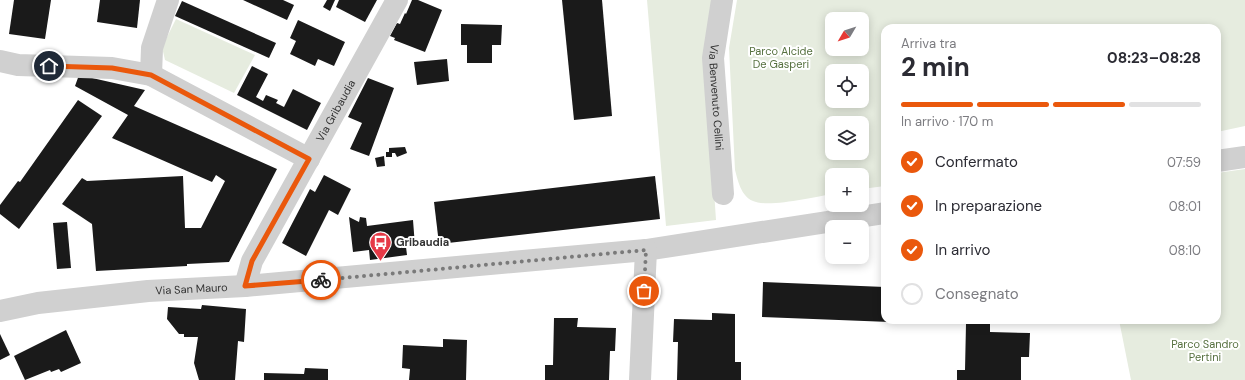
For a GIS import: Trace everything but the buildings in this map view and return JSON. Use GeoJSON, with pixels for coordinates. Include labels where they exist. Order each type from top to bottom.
{"type":"FeatureCollection","features":[{"type":"Feature","properties":{"kind":"street"},"geometry":{"type":"LineString","coordinates":[[151,75],[152,48],[168,0]]}},
{"type":"Feature","properties":{"kind":"street","name":"Via Gribaudia"},"geometry":{"type":"LineString","coordinates":[[245,286],[252,261],[396,0]]}},
{"type":"Feature","properties":{"kind":"street","name":"Via Benvenuto Cellini"},"geometry":{"type":"LineString","coordinates":[[722,0],[713,58],[723,194]]}},
{"type":"Feature","properties":{"kind":"street"},"geometry":{"type":"LineString","coordinates":[[0,61],[18,65],[112,68],[151,75],[309,159]]}},
{"type":"Feature","properties":{"kind":"street"},"geometry":{"type":"LineString","coordinates":[[1221,160],[1245,157]]}},
{"type":"Feature","properties":{"kind":"street","name":"Via San Mauro"},"geometry":{"type":"LineString","coordinates":[[0,311],[38,303],[148,291],[245,286],[646,250],[881,214]]}},
{"type":"Feature","properties":{"kind":"street"},"geometry":{"type":"LineString","coordinates":[[640,380],[646,250]]}},
{"type":"Feature","properties":{"kind":"green space"},"geometry":{"type":"Polygon","coordinates":[[[647,0],[715,0],[705,58],[716,220],[666,226],[647,0]]]}},
{"type":"Feature","properties":{"kind":"green space","name":"Parco Alcide De Gasperi"},"geometry":{"type":"Polygon","coordinates":[[[737,0],[1245,0],[1245,126],[1221,131],[1221,24],[881,24],[881,187],[869,188],[869,168],[825,168],[825,195],[780,203],[760,203],[749,199],[746,196],[737,179],[735,170],[729,48],[737,0]]]}},
{"type":"Feature","properties":{"kind":"green space"},"geometry":{"type":"Polygon","coordinates":[[[176,19],[255,55],[234,93],[165,60],[162,47],[176,19]]]}},
{"type":"Feature","properties":{"kind":"green space","name":"Parco Sandro Pertini"},"geometry":{"type":"Polygon","coordinates":[[[1245,169],[1245,380],[1131,380],[1120,324],[1221,324],[1221,172],[1245,169]]]}},
{"type":"Feature","properties":{"kind":"way so far"},"geometry":{"type":"LineString","coordinates":[[321,280],[646,250],[644,291]]}},
{"type":"Feature","properties":{"kind":"place","name":"Gribaudia"},"geometry":{"type":"Point","coordinates":[381,262]}},
{"type":"Feature","properties":{"kind":"route"},"geometry":{"type":"LineString","coordinates":[[49,66],[112,68],[151,75],[309,159],[252,261],[245,286],[321,280]]}}]}
